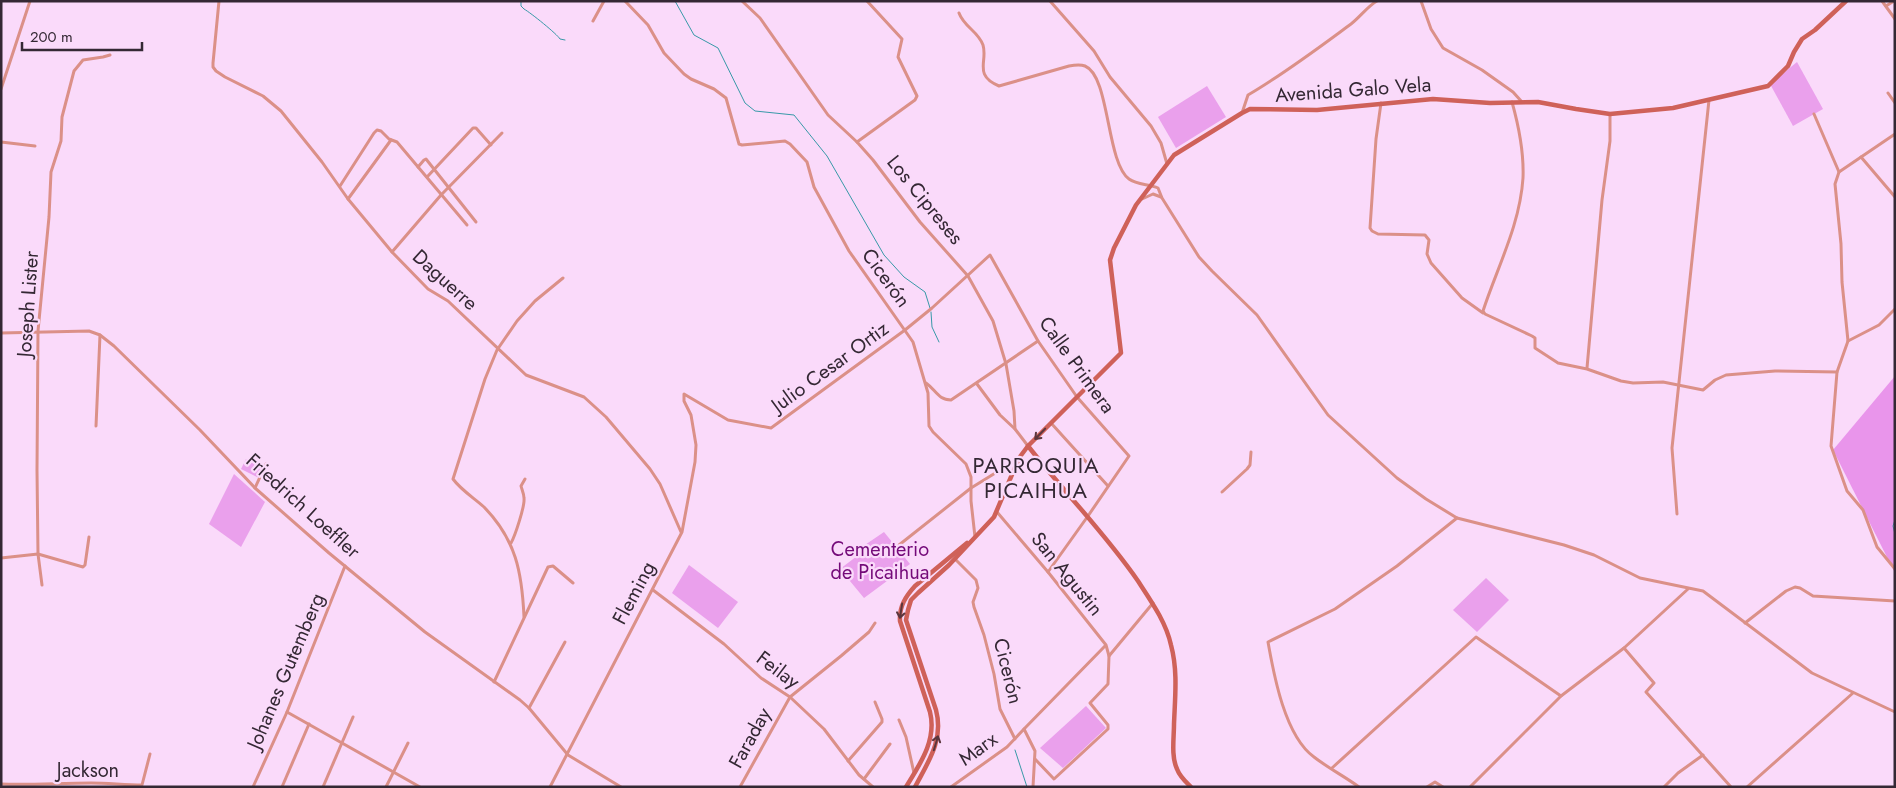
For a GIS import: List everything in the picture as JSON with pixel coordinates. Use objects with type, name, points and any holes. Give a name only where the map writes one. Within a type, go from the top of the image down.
[{"type":"main road","name":"Avenida Galo Vela","points":[[915,787],[936,746],[939,725],[936,710],[906,620],[911,600],[955,559],[997,512],[1019,458],[1028,446],[1121,353],[1111,254],[1136,205],[1174,155],[1250,110],[1310,111],[1433,98],[1490,103],[1538,102],[1610,114],[1672,108],[1708,100],[1768,86],[1788,66],[1802,39],[1815,30],[1846,1]]},
{"type":"main road","points":[[1028,446],[1052,477],[1088,516],[1120,555],[1153,603],[1171,643],[1176,674],[1173,752],[1176,769],[1191,787]]},
{"type":"main road","name":"Avenida Galo Vela","points":[[906,787],[928,746],[932,722],[900,620],[900,610],[908,594],[915,586],[965,544],[971,542]]},
{"type":"street","points":[[1,89],[30,1]]},
{"type":"street","name":"Daguerre","points":[[219,1],[213,67],[233,83],[263,96],[275,105],[392,252],[428,289],[448,301],[497,350],[526,375],[584,397],[606,417],[650,469],[660,484],[682,532]]},
{"type":"street","points":[[593,20],[604,1]]},
{"type":"street","name":"Cicerón","points":[[625,1],[648,24],[664,53],[684,74],[714,89],[726,98],[739,144],[742,146],[785,141],[807,162],[814,187],[849,251],[913,342],[930,400],[929,426],[966,464],[972,477],[971,488],[975,537]]},
{"type":"street","name":"Los Cipreses","points":[[742,1],[760,18],[828,116],[857,142],[873,160],[920,222],[968,276],[993,321],[1006,364],[1015,429]]},
{"type":"street","points":[[857,142],[918,96],[898,57],[902,38],[867,1]]},
{"type":"street","points":[[1050,1],[1094,50],[1110,77],[1151,126],[1161,143],[1167,164]]},
{"type":"street","points":[[1242,113],[1248,95],[1295,66],[1317,47],[1361,16],[1377,1]]},
{"type":"street","points":[[1421,1],[1431,29],[1443,48],[1482,70],[1513,92],[1522,102]]},
{"type":"street","points":[[1882,1],[1895,19]]},
{"type":"street","points":[[1886,6],[1894,1]]},
{"type":"street","points":[[959,14],[963,22],[978,35],[984,54],[982,70],[994,84],[999,86],[1069,66],[1086,66],[1095,77],[1103,96],[1120,167],[1129,179],[1158,188],[1162,198],[1199,257],[1212,272],[1257,314],[1328,415],[1397,478],[1457,518],[1594,554],[1640,578],[1703,591],[1812,673],[1853,694],[1895,712]]},
{"type":"street","name":"Joseph Lister","points":[[42,585],[38,554],[38,331],[49,217],[51,172],[61,141],[62,117],[74,71],[88,58],[103,57],[110,54]]},
{"type":"street","points":[[1888,93],[1894,102]]},
{"type":"street","points":[[1676,514],[1672,448],[1708,100]]},
{"type":"street","points":[[1483,313],[1515,222],[1522,185],[1522,151],[1512,102]]},
{"type":"street","points":[[1381,103],[1376,139],[1370,228],[1372,231],[1378,234],[1425,235],[1429,240],[1428,254],[1431,263],[1462,298],[1478,311],[1535,338],[1535,348],[1558,363],[1587,369],[1627,382],[1663,382],[1704,390],[1715,380],[1726,376],[1775,371],[1837,372]]},
{"type":"street","points":[[1587,369],[1602,200],[1610,141],[1610,114]]},
{"type":"street","points":[[1814,114],[1839,172]]},
{"type":"street","points":[[427,177],[473,128],[476,128],[491,145]]},
{"type":"street","points":[[340,186],[376,131],[381,131],[391,140],[397,142],[467,225]]},
{"type":"street","points":[[392,252],[441,195],[502,133]]},
{"type":"street","points":[[1895,134],[1839,172],[1834,184],[1841,244],[1842,282],[1848,341],[1837,372],[1831,446],[1847,491],[1867,518],[1877,547],[1895,569]]},
{"type":"street","points":[[348,199],[391,140]]},
{"type":"street","points":[[1,142],[35,146]]},
{"type":"street","points":[[1862,157],[1895,197]]},
{"type":"street","points":[[418,167],[425,159],[476,222]]},
{"type":"street","points":[[1136,205],[1146,196],[1153,194],[1162,198]]},
{"type":"street","name":"Calle Primera","points":[[968,276],[990,256],[1038,342],[1077,397],[1129,456],[1108,486]]},
{"type":"street","name":"Julio Cesar Ortiz","points":[[684,401],[684,394],[686,394],[728,420],[771,428],[906,330],[968,276]]},
{"type":"street","points":[[524,617],[517,562],[511,543],[490,514],[453,479],[485,378],[497,350],[516,321],[535,301],[563,278]]},
{"type":"street","points":[[1848,341],[1879,325],[1895,309]]},
{"type":"street","points":[[1,333],[89,331],[100,335],[96,426]]},
{"type":"street","name":"Friedrich Loeffler","points":[[100,335],[159,389],[255,488],[425,632],[529,708],[568,755],[621,787]]},
{"type":"street","points":[[925,383],[937,396],[944,400],[951,400],[1038,342]]},
{"type":"street","points":[[977,384],[1028,446]]},
{"type":"street","name":"Fleming","points":[[550,787],[682,532],[695,462],[696,445],[691,415],[684,401]]},
{"type":"street","points":[[1048,572],[1108,486],[1050,423]]},
{"type":"street","points":[[1222,492],[1243,475],[1250,465],[1251,452]]},
{"type":"street","points":[[899,545],[971,488],[1019,458]]},
{"type":"street","points":[[255,488],[266,464]]},
{"type":"street","points":[[511,543],[523,504],[522,486],[526,479]]},
{"type":"street","name":"San Agustin","points":[[997,512],[1106,645],[1109,656]]},
{"type":"street","points":[[1359,787],[1313,757],[1295,737],[1275,683],[1268,642],[1334,608],[1397,566],[1457,518]]},
{"type":"street","points":[[1,558],[38,554],[83,567],[85,565],[89,537]]},
{"type":"street","name":"Cicerón","points":[[955,559],[976,580],[978,588],[973,602],[974,607],[984,635],[994,674],[1000,709],[1016,739]]},
{"type":"street","name":"Johanes Gutemberg","points":[[254,786],[287,712],[345,566]]},
{"type":"street","points":[[494,682],[549,566],[553,566],[572,583]]},
{"type":"street","points":[[1745,622],[1786,591],[1795,587],[1813,596],[1895,601]]},
{"type":"street","points":[[1470,787],[1561,696],[1624,648],[1688,589]]},
{"type":"street","name":"Feilay","points":[[653,590],[724,644],[761,678],[790,697],[824,729],[848,761],[873,787]]},
{"type":"street","points":[[1036,759],[1054,779],[1108,728],[1108,725],[1090,705],[1091,701],[1108,684],[1109,656],[1153,603]]},
{"type":"street","name":"Faraday","points":[[740,787],[790,697],[869,632],[875,623]]},
{"type":"street","points":[[1332,768],[1476,637],[1561,696]]},
{"type":"street","points":[[529,708],[565,642]]},
{"type":"street","points":[[1024,730],[1106,645]]},
{"type":"street","points":[[1624,648],[1654,683],[1646,692],[1704,754],[1731,787]]},
{"type":"street","points":[[1747,787],[1853,694]]},
{"type":"street","points":[[848,761],[882,722],[875,702]]},
{"type":"street","points":[[287,712],[420,787]]},
{"type":"street","points":[[324,787],[353,717]]},
{"type":"street","points":[[899,720],[906,737],[914,773]]},
{"type":"street","points":[[282,787],[309,724]]},
{"type":"street","name":"Marx","points":[[951,787],[1016,739],[1024,730],[1035,752],[1036,759]]},
{"type":"street","points":[[386,787],[408,743]]},
{"type":"street","points":[[864,779],[890,744]]},
{"type":"street","name":"Jackson","points":[[1,784],[91,783],[125,786],[142,784],[150,754]]},
{"type":"street","points":[[1664,787],[1678,773],[1704,754]]},
{"type":"street","points":[[1033,787],[1036,759]]},
{"type":"street","points":[[1427,787],[1435,782],[1443,787]]},
{"type":"green space","points":[[1797,62],[1823,109],[1793,126],[1770,84]]},
{"type":"green space","points":[[1207,86],[1226,117],[1176,148],[1158,117]]},
{"type":"green space","points":[[246,459],[263,467],[259,478],[241,469]]},
{"type":"green space","points":[[234,474],[265,502],[241,547],[209,524]]},
{"type":"green space","name":"Cementerio de Picaihua","points":[[884,532],[910,564],[864,598],[840,569],[861,553],[859,549]]},
{"type":"green space","points":[[689,565],[738,602],[718,628],[672,593]]},
{"type":"green space","points":[[1486,578],[1509,600],[1477,632],[1453,610]]},
{"type":"green space","points":[[1086,706],[1106,728],[1063,768],[1040,748]]},
{"type":"shaded area","points":[[1895,376],[1895,573],[1833,450]]},
{"type":"waterway","points":[[521,1],[521,6],[524,9],[560,39],[565,40]]},
{"type":"waterway","points":[[675,1],[694,35],[718,48],[745,103],[755,111],[794,115],[827,156],[884,255],[904,277],[925,292],[930,308]]},
{"type":"waterway","points":[[931,312],[932,327],[939,342]]},
{"type":"waterway","points":[[1895,520],[1893,526],[1895,534]]},
{"type":"waterway","points":[[1015,750],[1027,787]]},
{"type":"district","name":"PARROQUIA PICAIHUA","points":[[1036,478]]}]
